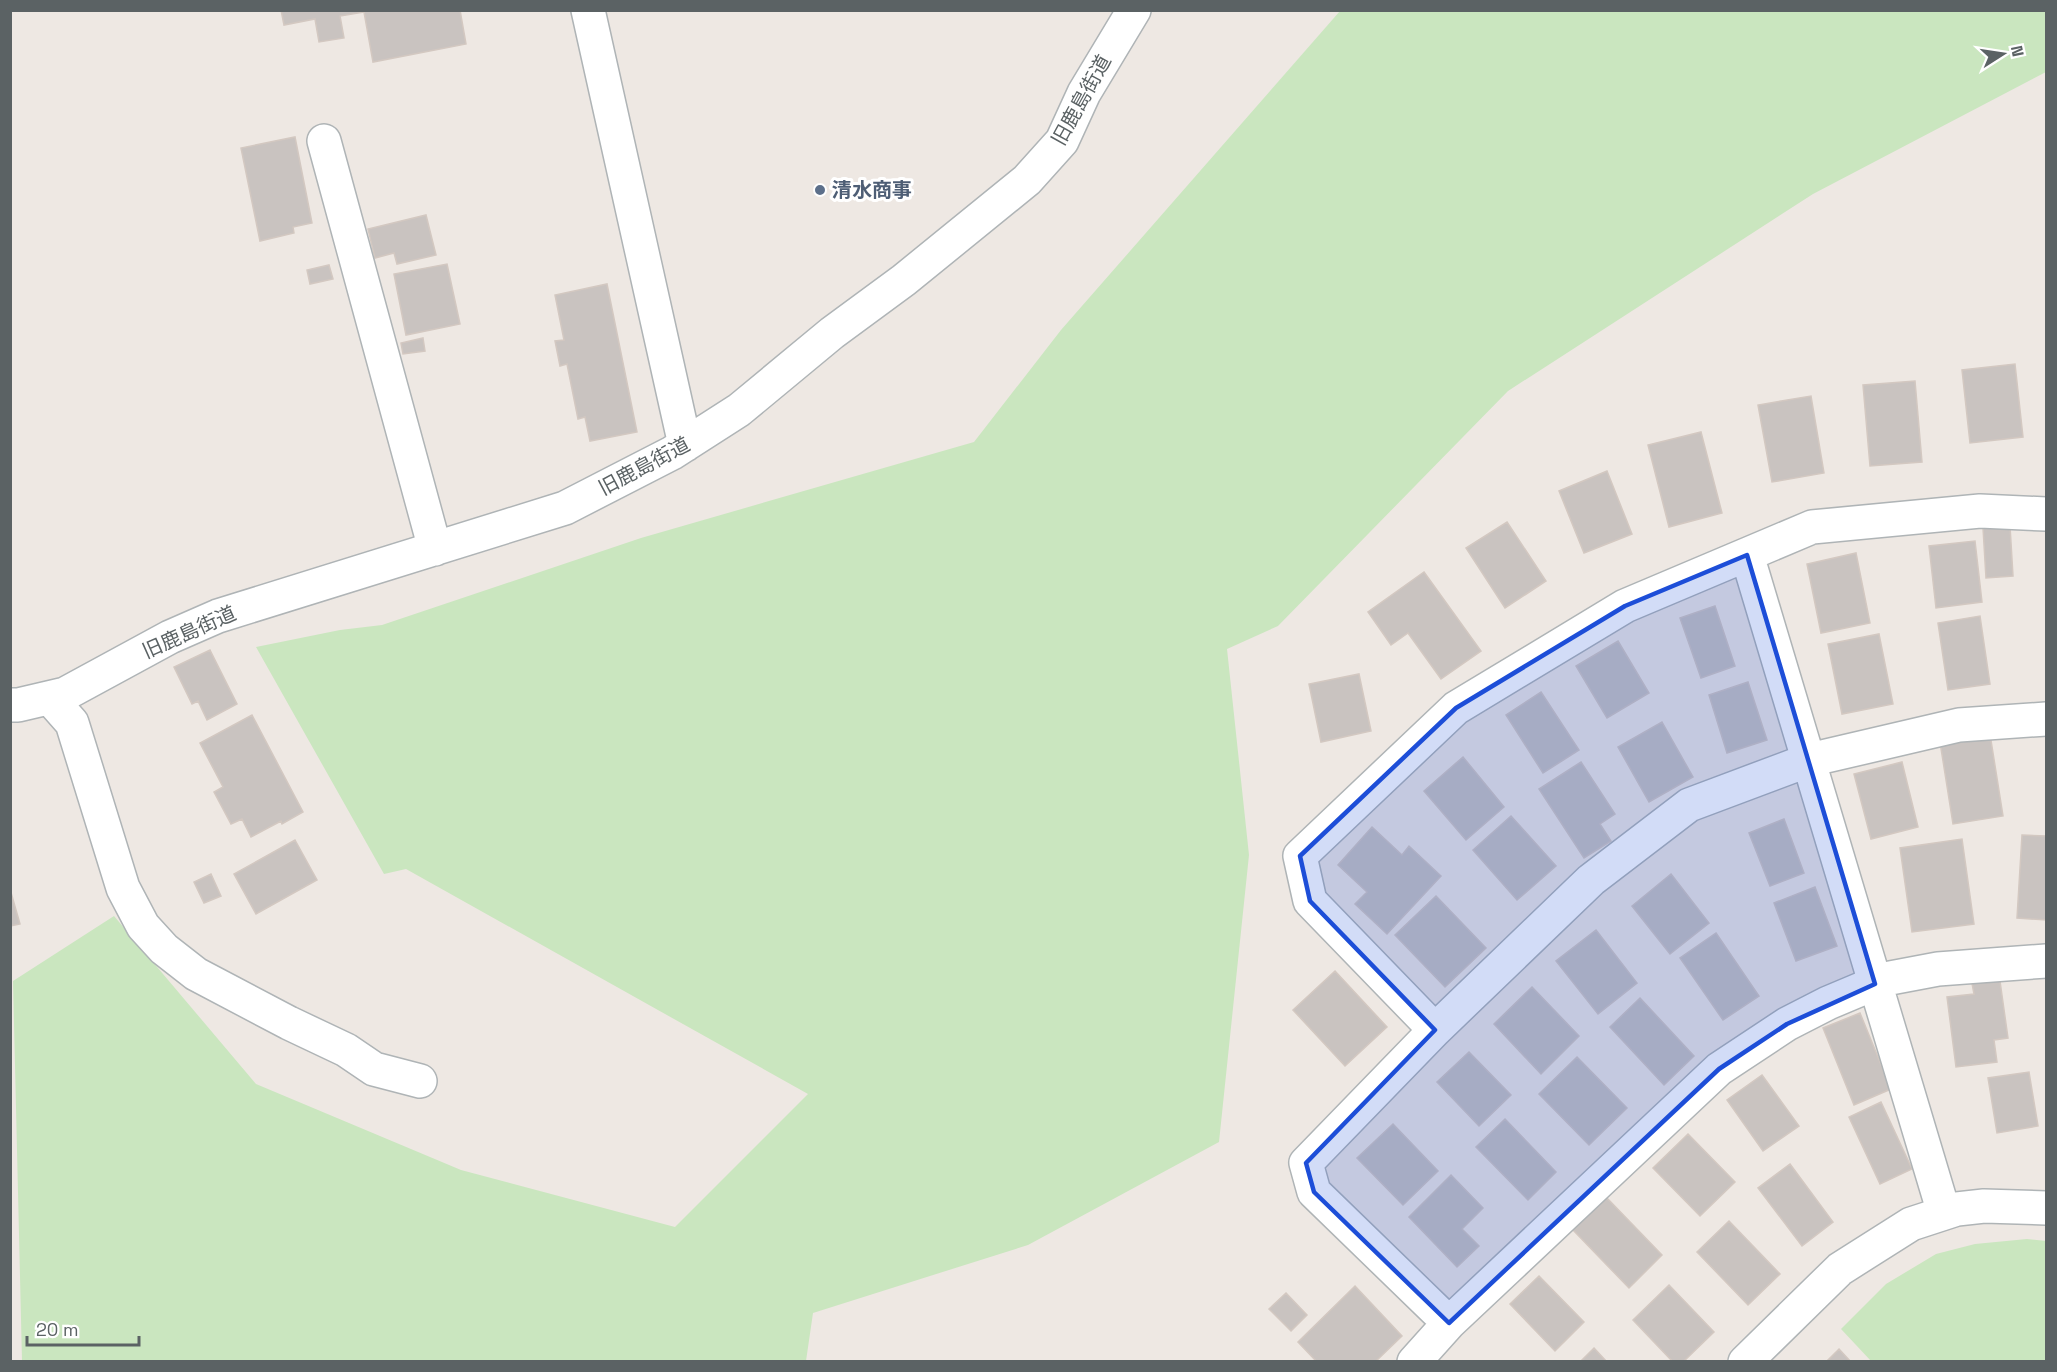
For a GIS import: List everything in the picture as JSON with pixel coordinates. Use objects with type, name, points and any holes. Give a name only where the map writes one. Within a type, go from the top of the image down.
[{"type":"street","points":[[588,10],[685,445]]},
{"type":"street","name":"旧鹿島街道","points":[[10,705],[65,694],[170,637],[218,616],[565,508],[685,445],[739,410],[832,333],[904,280],[1027,180],[1062,141],[1084,93],[1134,10]]},
{"type":"street","points":[[324,141],[435,549]]},
{"type":"street","points":[[1435,1030],[1310,901],[1300,856],[1456,708],[1625,606],[1812,527],[1980,511],[2046,514]]},
{"type":"street","points":[[1747,555],[1944,1213]]},
{"type":"street","points":[[50,698],[72,723],[123,888],[143,926],[164,949],[196,974],[346,1050],[374,1070],[420,1081]]},
{"type":"street","points":[[1449,1323],[1314,1192],[1305,1163],[1435,1030],[1591,880],[1689,805],[1809,760],[1959,725],[2046,719]]},
{"type":"street","points":[[1414,1362],[1449,1323],[1719,1069],[1787,1024],[1828,1003],[1885,979],[1938,969],[2046,961]]},
{"type":"street","points":[[1745,1362],[1840,1269],[1911,1224],[1957,1209],[1984,1206],[2046,1208]]},
{"type":"highlighted area","points":[[1747,555],[1875,984],[1787,1024],[1719,1069],[1449,1323],[1314,1192],[1306,1163],[1435,1030],[1310,901],[1300,856],[1456,708],[1625,606]]},
{"type":"green space","points":[[1340,11],[2046,11],[2046,72],[1813,194],[1508,391],[1278,626],[1227,649],[1249,855],[1219,1142],[1028,1245],[813,1313],[806,1361],[22,1361],[13,981],[114,916],[256,1084],[461,1170],[675,1227],[808,1094],[406,869],[384,874],[256,647],[340,630],[382,625],[641,538],[974,442],[1061,330]]},
{"type":"green space","points":[[2027,1239],[2046,1241],[2046,1361],[1871,1361],[1841,1329],[1886,1284],[1936,1254],[1975,1244]]},
{"type":"building","points":[[281,10],[460,10],[466,44],[373,62],[364,12],[340,16],[344,38],[319,42],[315,19],[284,25]]},
{"type":"building","points":[[295,137],[312,223],[293,227],[294,233],[260,241],[241,148]]},
{"type":"building","points":[[426,215],[436,255],[397,264],[394,253],[375,258],[368,229]]},
{"type":"building","points":[[447,264],[460,324],[406,335],[394,274]]},
{"type":"building","points":[[329,265],[333,279],[310,284],[307,270]]},
{"type":"building","points":[[607,284],[637,432],[590,441],[585,417],[578,419],[567,364],[560,366],[555,341],[564,340],[555,295]]},
{"type":"building","points":[[423,338],[425,351],[403,354],[401,343]]},
{"type":"building","points":[[2015,364],[2023,437],[1970,443],[1962,370]]},
{"type":"building","points":[[1915,381],[1922,462],[1870,466],[1863,385]]},
{"type":"building","points":[[1811,396],[1824,473],[1772,482],[1758,405]]},
{"type":"building","points":[[1701,432],[1722,513],[1669,527],[1648,445]]},
{"type":"building","points":[[1607,471],[1632,534],[1584,553],[1559,491]]},
{"type":"building","points":[[1507,522],[1546,581],[1505,608],[1466,548]]},
{"type":"building","points":[[2010,526],[2013,576],[1986,578],[1983,528]]},
{"type":"building","points":[[1975,541],[1982,602],[1936,608],[1929,546]]},
{"type":"building","points":[[1856,553],[1870,623],[1821,633],[1807,564]]},
{"type":"building","points":[[1424,572],[1481,651],[1441,679],[1408,633],[1391,645],[1368,612]]},
{"type":"building","points":[[1715,606],[1735,666],[1701,678],[1680,618]]},
{"type":"building","points":[[1980,616],[1990,684],[1948,690],[1938,623]]},
{"type":"building","points":[[1879,634],[1893,704],[1842,714],[1828,644]]},
{"type":"building","points":[[1618,641],[1649,693],[1607,718],[1576,666]]},
{"type":"building","points":[[210,650],[237,704],[207,720],[198,701],[192,704],[174,667]]},
{"type":"building","points":[[1359,674],[1371,731],[1321,742],[1309,684]]},
{"type":"building","points":[[1748,682],[1767,740],[1727,753],[1709,695]]},
{"type":"building","points":[[1541,692],[1579,750],[1543,773],[1506,715]]},
{"type":"building","points":[[252,715],[303,812],[251,837],[242,819],[231,824],[214,792],[223,787],[200,743]]},
{"type":"building","points":[[1662,722],[1693,777],[1649,802],[1618,747]]},
{"type":"building","points":[[1990,734],[2003,816],[1953,824],[1940,742]]},
{"type":"building","points":[[1463,757],[1504,807],[1466,840],[1424,791]]},
{"type":"building","points":[[1581,762],[1615,814],[1600,824],[1611,841],[1584,858],[1539,789]]},
{"type":"building","points":[[1902,762],[1918,827],[1871,839],[1854,774]]},
{"type":"building","points":[[1511,816],[1556,866],[1517,900],[1473,850]]},
{"type":"building","points":[[1784,819],[1804,873],[1770,886],[1749,833]]},
{"type":"building","points":[[1372,827],[1402,855],[1409,846],[1441,876],[1387,934],[1355,904],[1367,892],[1338,865]]},
{"type":"building","points":[[2022,835],[2046,836],[2046,920],[2017,918]]},
{"type":"building","points":[[1962,839],[1974,924],[1912,932],[1900,848]]},
{"type":"building","points":[[295,840],[317,880],[256,914],[234,874]]},
{"type":"building","points":[[211,874],[221,896],[204,903],[194,882]]},
{"type":"building","points":[[1671,874],[1709,923],[1670,954],[1632,906]]},
{"type":"building","points":[[1815,887],[1837,946],[1796,961],[1774,903]]},
{"type":"building","points":[[10,889],[20,924],[10,926]]},
{"type":"building","points":[[1436,896],[1486,948],[1445,987],[1395,935]]},
{"type":"building","points":[[1596,930],[1637,983],[1598,1014],[1556,961]]},
{"type":"building","points":[[1716,933],[1759,996],[1723,1020],[1680,958]]},
{"type":"building","points":[[1335,971],[1387,1027],[1345,1066],[1293,1010]]},
{"type":"building","points":[[1999,974],[2008,1038],[1994,1040],[1997,1062],[1956,1067],[1947,997],[1974,994],[1971,978]]},
{"type":"building","points":[[1532,987],[1579,1036],[1541,1074],[1494,1024]]},
{"type":"building","points":[[1640,998],[1694,1056],[1664,1085],[1610,1027]]},
{"type":"building","points":[[1860,1013],[1891,1089],[1854,1105],[1823,1028]]},
{"type":"building","points":[[1469,1052],[1511,1095],[1479,1126],[1437,1082]]},
{"type":"building","points":[[1577,1057],[1627,1108],[1589,1145],[1539,1094]]},
{"type":"building","points":[[2029,1072],[2038,1126],[1997,1133],[1988,1078]]},
{"type":"building","points":[[1762,1075],[1799,1126],[1763,1151],[1727,1100]]},
{"type":"building","points":[[1881,1102],[1912,1169],[1880,1184],[1849,1117]]},
{"type":"building","points":[[1505,1119],[1556,1172],[1528,1200],[1476,1147]]},
{"type":"building","points":[[1393,1124],[1438,1171],[1403,1205],[1357,1158]]},
{"type":"building","points":[[1688,1134],[1735,1182],[1700,1216],[1653,1168]]},
{"type":"building","points":[[1790,1164],[1833,1222],[1802,1246],[1758,1188]]},
{"type":"building","points":[[1451,1175],[1483,1208],[1462,1229],[1479,1246],[1457,1267],[1409,1217]]},
{"type":"building","points":[[1606,1197],[1662,1255],[1629,1288],[1573,1230]]},
{"type":"building","points":[[1729,1221],[1780,1274],[1748,1305],[1697,1252]]},
{"type":"building","points":[[1539,1276],[1584,1322],[1555,1351],[1510,1304]]},
{"type":"building","points":[[1669,1285],[1714,1332],[1683,1362],[1673,1362],[1633,1320]]},
{"type":"building","points":[[1355,1286],[1402,1336],[1375,1362],[1317,1362],[1298,1342]]},
{"type":"building","points":[[1286,1293],[1307,1315],[1291,1331],[1269,1309]]},
{"type":"building","points":[[1594,1348],[1607,1362],[1580,1362]]},
{"type":"building","points":[[1839,1349],[1851,1362],[1826,1362]]},
{"type":"place","name":"清水商事","points":[[820,190]]}]
